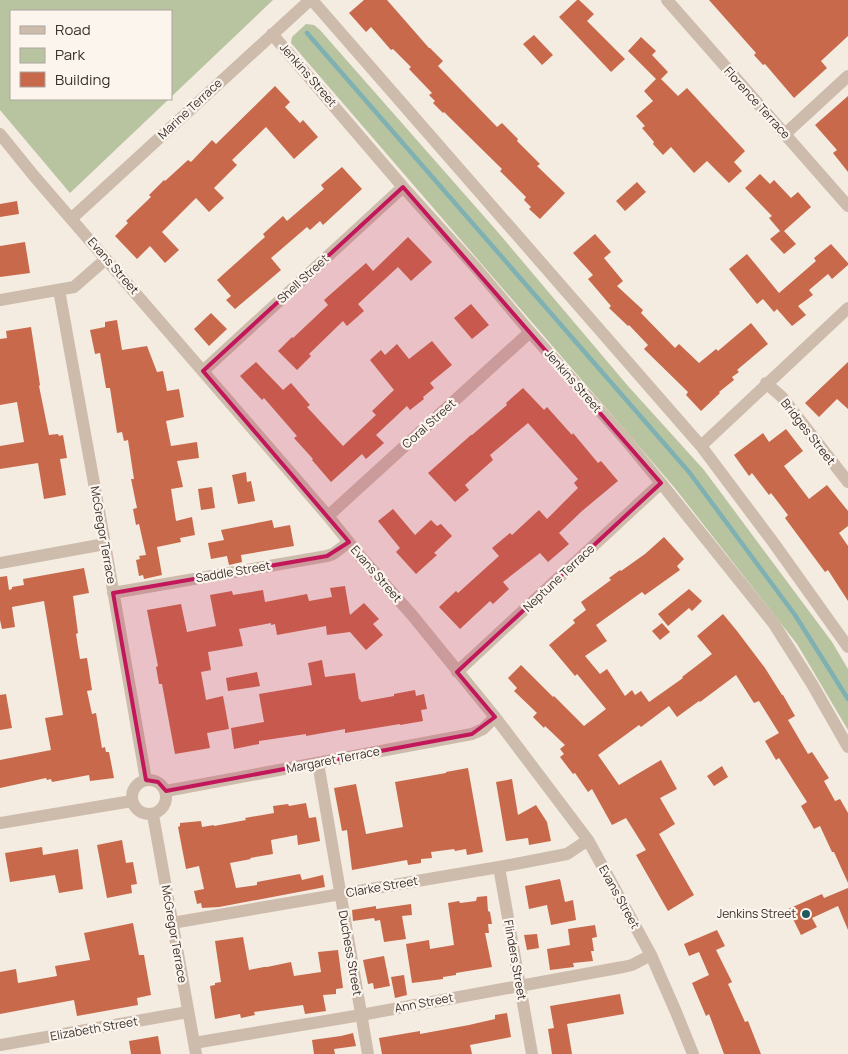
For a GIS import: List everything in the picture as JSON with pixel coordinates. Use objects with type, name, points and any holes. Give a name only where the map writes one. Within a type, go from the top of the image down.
[{"type":"street","name":"Marine Terrace","points":[[71,218],[311,0]]},
{"type":"street","points":[[311,0],[700,446],[773,542],[848,647]]},
{"type":"street","name":"Florence Terrace","points":[[667,0],[848,206]]},
{"type":"street","name":"Jenkins Street","points":[[272,34],[403,187],[625,439],[661,483],[774,624],[812,684],[848,747]]},
{"type":"street","points":[[785,134],[848,76]]},
{"type":"street","name":"Evans Street","points":[[0,134],[412,616],[494,717],[588,840],[651,955],[693,1054]]},
{"type":"street","name":"Shell Street","points":[[203,371],[403,187]]},
{"type":"street","points":[[0,300],[74,287],[106,259]]},
{"type":"street","name":"McGregor Terrace","points":[[59,290],[146,780]]},
{"type":"street","points":[[700,446],[848,308]]},
{"type":"street","name":"Coral Street","points":[[328,516],[530,332]]},
{"type":"street","name":"Bridges Street","points":[[766,383],[782,397],[848,482]]},
{"type":"street","name":"Neptune Terrace","points":[[457,672],[661,483]]},
{"type":"street","name":"Saddle Street","points":[[113,593],[327,556],[333,554],[349,542]]},
{"type":"street","points":[[0,563],[105,544]]},
{"type":"street","name":"Margaret Terrace","points":[[166,791],[472,734],[483,729],[494,717]]},
{"type":"street","name":"Duchess Street","points":[[318,763],[368,1054]]},
{"type":"street","points":[[146,780],[158,782],[166,791],[166,803],[158,813],[153,815],[142,813],[134,806],[132,801],[132,795],[137,785],[146,780]]},
{"type":"street","points":[[0,823],[132,801]]},
{"type":"street","name":"McGregor Terrace","points":[[153,815],[195,1049]]},
{"type":"street","name":"Clarke Street","points":[[172,923],[567,854],[588,840]]},
{"type":"street","name":"Flinders Street","points":[[499,867],[532,1054]]},
{"type":"street","name":"Ann Street","points":[[195,1049],[361,1015],[623,968],[651,955]]},
{"type":"street","name":"Elizabeth Street","points":[[0,1044],[188,1012]]},
{"type":"highlighted area","points":[[403,187],[661,483],[457,672],[495,717],[472,734],[166,791],[158,782],[146,780],[113,593],[327,556],[349,542],[203,371]]},
{"type":"green space","points":[[0,0],[273,0],[172,96],[172,10],[10,10],[10,100],[168,100],[70,193],[0,110]]},
{"type":"green space","points":[[306,24],[314,25],[320,30],[496,230],[628,386],[704,470],[832,642],[848,669],[848,730],[797,644],[674,487],[291,43],[292,37]]},
{"type":"building","points":[[364,0],[387,0],[429,48],[443,61],[438,66],[497,127],[502,123],[518,139],[517,141],[540,164],[537,166],[565,193],[540,219],[529,209],[531,207],[524,200],[526,197],[500,171],[502,169],[433,103],[435,101],[429,95],[432,93],[409,69],[411,67],[393,49],[391,50],[371,27],[366,32],[349,13]]},
{"type":"building","points":[[577,0],[594,14],[587,21],[625,59],[611,72],[559,17]]},
{"type":"building","points":[[709,0],[848,0],[848,36],[821,61],[827,68],[794,98],[765,64],[763,65],[754,55],[756,53]]},
{"type":"building","points":[[534,35],[553,55],[542,65],[523,44]]},
{"type":"building","points":[[641,37],[656,51],[652,55],[668,72],[661,79],[678,96],[687,88],[745,151],[734,162],[742,171],[729,183],[707,161],[694,173],[671,147],[663,155],[642,128],[645,126],[636,116],[653,101],[644,91],[656,79],[628,51]]},
{"type":"building","points":[[275,86],[290,102],[285,107],[300,123],[303,120],[318,137],[294,159],[266,127],[232,160],[237,165],[214,188],[224,198],[209,212],[196,198],[162,232],[179,250],[165,263],[150,246],[137,259],[115,236],[128,223],[126,221],[151,197],[149,195],[164,180],[188,160],[191,162],[212,140],[216,144]]},
{"type":"building","points":[[848,96],[848,172],[833,153],[837,150],[815,125]]},
{"type":"building","points":[[342,167],[362,189],[323,225],[320,221],[310,230],[307,227],[271,258],[281,270],[235,309],[226,300],[231,296],[217,280],[265,237],[263,234],[283,216],[287,221],[324,189],[321,185]]},
{"type":"building","points":[[760,174],[770,184],[774,180],[791,198],[798,192],[811,207],[784,231],[796,244],[784,254],[770,239],[780,231],[769,218],[772,216],[745,188]]},
{"type":"building","points":[[637,182],[646,192],[625,211],[616,201]]},
{"type":"building","points":[[17,201],[19,214],[0,217],[0,204]]},
{"type":"building","points":[[595,234],[611,252],[604,258],[623,281],[617,286],[643,310],[641,313],[675,348],[679,344],[699,363],[716,349],[718,351],[751,323],[768,344],[737,370],[739,372],[732,377],[734,380],[719,392],[701,411],[686,395],[688,392],[644,349],[648,345],[609,308],[611,306],[588,279],[593,275],[573,253]]},
{"type":"building","points":[[408,237],[432,262],[411,281],[398,267],[358,304],[364,311],[347,326],[343,321],[309,354],[311,356],[297,370],[278,351],[328,305],[324,300],[366,263],[373,271]]},
{"type":"building","points":[[25,242],[30,273],[0,277],[0,246]]},
{"type":"building","points":[[831,244],[848,265],[832,279],[828,274],[809,290],[813,295],[798,306],[806,315],[792,326],[777,309],[774,312],[763,299],[757,304],[729,269],[747,254],[779,293],[816,261],[814,258]]},
{"type":"building","points":[[471,304],[489,325],[472,339],[454,318]]},
{"type":"building","points":[[211,313],[227,329],[209,346],[194,329]]},
{"type":"building","points":[[117,320],[122,350],[147,346],[157,372],[163,371],[167,391],[179,389],[184,417],[166,421],[171,446],[197,442],[199,458],[177,461],[183,487],[171,489],[176,521],[192,517],[195,535],[180,538],[181,542],[157,547],[162,575],[144,579],[143,575],[139,576],[136,560],[140,559],[139,556],[146,555],[139,524],[136,525],[133,509],[137,508],[131,479],[134,479],[128,440],[124,441],[122,432],[117,433],[110,388],[106,388],[100,353],[95,354],[90,330],[105,327],[105,322]]},
{"type":"building","points":[[31,327],[39,386],[49,435],[63,435],[67,458],[60,459],[66,495],[44,499],[38,463],[0,469],[0,446],[24,442],[17,402],[0,405],[0,339],[7,338],[6,331]]},
{"type":"building","points":[[432,341],[452,365],[430,383],[434,388],[423,397],[424,399],[410,410],[407,406],[376,435],[384,443],[366,459],[362,454],[331,482],[294,438],[297,436],[264,398],[262,400],[240,376],[256,362],[283,390],[291,383],[310,405],[307,407],[343,446],[376,415],[372,411],[394,390],[370,360],[381,350],[385,355],[397,344],[409,359]]},
{"type":"building","points":[[848,362],[848,409],[837,399],[819,417],[805,403]]},
{"type":"building","points":[[523,388],[544,410],[547,407],[572,435],[573,433],[598,463],[601,461],[618,481],[559,533],[569,544],[548,562],[540,553],[503,582],[509,589],[493,604],[490,601],[460,629],[439,607],[456,591],[458,593],[499,556],[492,548],[510,533],[512,535],[539,510],[547,519],[578,488],[574,483],[578,479],[528,423],[490,455],[493,460],[465,485],[469,490],[455,502],[428,473],[507,405],[506,403]]},
{"type":"building","points":[[786,429],[803,451],[784,466],[809,499],[827,485],[848,511],[848,526],[839,533],[848,546],[848,601],[828,570],[825,572],[785,518],[788,515],[771,493],[769,495],[752,473],[749,476],[734,455],[763,433],[769,442]]},
{"type":"building","points":[[246,472],[247,482],[251,481],[255,501],[238,504],[232,475]]},
{"type":"building","points":[[212,487],[215,508],[201,510],[198,489]]},
{"type":"building","points":[[393,509],[415,535],[431,520],[437,526],[441,524],[452,536],[434,553],[437,555],[416,574],[396,552],[400,548],[378,521]]},
{"type":"building","points":[[272,520],[274,528],[290,525],[294,546],[241,555],[242,562],[229,565],[227,556],[211,559],[208,543],[224,540],[221,530]]},
{"type":"building","points":[[664,537],[684,559],[677,566],[680,570],[645,595],[642,592],[596,625],[607,641],[585,656],[600,674],[607,669],[625,696],[632,690],[635,695],[641,691],[649,702],[683,678],[712,654],[697,636],[723,614],[765,668],[783,695],[795,716],[788,720],[808,754],[812,752],[829,778],[824,781],[835,801],[840,799],[848,813],[848,883],[820,826],[814,829],[801,806],[807,802],[779,758],[776,760],[765,741],[779,733],[759,701],[754,703],[736,675],[677,717],[669,706],[598,755],[619,785],[661,760],[677,789],[660,798],[675,824],[659,834],[694,895],[668,911],[636,855],[646,850],[626,818],[612,825],[592,789],[588,792],[575,773],[573,774],[560,757],[564,754],[560,749],[565,745],[533,717],[537,713],[514,691],[517,688],[508,678],[521,665],[584,726],[606,709],[577,674],[575,676],[549,645],[575,623],[573,620],[586,610],[581,602],[611,580],[609,578],[645,554]]},
{"type":"building","points":[[84,568],[89,593],[73,596],[78,633],[76,634],[80,659],[87,658],[92,690],[87,691],[92,714],[96,713],[102,748],[105,747],[106,752],[109,752],[114,778],[90,781],[89,775],[52,782],[51,779],[47,780],[46,778],[0,788],[0,760],[51,750],[45,718],[63,715],[44,601],[12,607],[15,627],[2,629],[0,620],[0,577],[7,576],[9,590],[12,587],[24,585],[23,579]]},
{"type":"building","points":[[345,586],[350,615],[364,603],[379,619],[373,624],[383,635],[366,650],[350,632],[327,635],[326,626],[277,635],[275,624],[271,625],[271,623],[239,629],[243,646],[208,652],[211,670],[201,672],[206,700],[223,696],[229,729],[207,733],[210,748],[175,754],[162,684],[159,684],[156,667],[158,666],[147,610],[181,604],[187,632],[216,626],[210,595],[232,591],[233,595],[263,590],[265,602],[307,594],[309,601],[332,597],[330,588]]},
{"type":"building","points":[[689,589],[702,601],[692,611],[689,608],[668,626],[658,614]]},
{"type":"building","points":[[662,623],[670,632],[660,640],[652,631]]},
{"type":"building","points":[[322,660],[325,677],[355,673],[359,700],[361,702],[415,690],[416,696],[424,694],[427,709],[421,710],[423,721],[345,733],[345,729],[306,736],[306,734],[259,741],[259,744],[234,749],[231,728],[264,722],[259,694],[312,685],[308,663]]},
{"type":"building","points":[[257,672],[260,686],[228,691],[226,678]]},
{"type":"building","points":[[6,694],[12,728],[0,730],[0,695]]},
{"type":"building","points":[[722,766],[728,777],[714,786],[707,776]]},
{"type":"building","points":[[468,768],[483,852],[467,855],[466,849],[455,851],[454,849],[431,852],[432,858],[421,859],[421,863],[408,865],[407,860],[352,870],[347,830],[342,831],[334,788],[356,784],[366,834],[403,827],[395,782]]},
{"type":"building","points":[[512,779],[518,815],[536,805],[547,822],[551,841],[529,845],[528,838],[506,841],[496,782]]},
{"type":"building","points":[[306,803],[309,818],[316,817],[320,841],[298,845],[297,835],[271,840],[273,854],[230,863],[236,888],[257,885],[257,882],[300,874],[302,880],[323,875],[325,887],[219,907],[202,908],[201,903],[197,904],[194,891],[204,889],[199,866],[186,869],[178,827],[180,823],[201,821],[202,827],[214,826],[274,813],[273,806]]},
{"type":"building","points":[[122,840],[126,863],[133,862],[137,884],[131,885],[132,893],[107,898],[97,845]]},
{"type":"building","points":[[42,847],[43,855],[78,849],[83,889],[59,893],[55,875],[10,882],[5,853]]},
{"type":"building","points":[[560,879],[565,902],[573,900],[576,920],[551,925],[547,905],[529,909],[525,886]]},
{"type":"building","name":"Jenkins Street","points":[[848,888],[848,930],[838,906],[812,918],[817,927],[801,935],[788,909],[822,894],[824,898]]},
{"type":"building","points":[[487,896],[488,911],[490,912],[492,924],[488,924],[489,933],[485,933],[492,967],[456,973],[456,975],[443,977],[443,979],[412,983],[406,944],[429,940],[430,949],[454,945],[448,903],[476,901],[477,897]]},
{"type":"building","points":[[411,904],[412,915],[402,916],[406,939],[384,942],[380,920],[375,921],[374,918],[353,921],[352,910],[376,906],[376,909]]},
{"type":"building","points":[[133,923],[139,955],[144,955],[151,995],[137,998],[138,1005],[77,1016],[74,1000],[0,1014],[0,972],[16,969],[18,983],[57,976],[55,966],[90,960],[84,933]]},
{"type":"building","points":[[595,925],[597,937],[592,938],[594,951],[591,951],[593,961],[573,963],[574,967],[550,970],[547,949],[570,945],[568,929]]},
{"type":"building","points":[[717,930],[725,946],[716,950],[732,982],[728,984],[745,1022],[748,1021],[761,1054],[724,1054],[709,1014],[706,1016],[692,983],[709,975],[699,952],[689,956],[684,944]]},
{"type":"building","points":[[537,934],[539,948],[527,950],[524,935]]},
{"type":"building","points":[[243,937],[249,970],[291,962],[294,976],[321,972],[318,952],[338,950],[343,988],[336,989],[336,994],[323,995],[326,1011],[305,1014],[303,1005],[254,1012],[255,1015],[241,1018],[240,1014],[215,1019],[210,986],[221,982],[215,941]]},
{"type":"building","points":[[384,956],[390,986],[374,989],[373,983],[368,984],[363,960]]},
{"type":"building","points":[[404,975],[407,995],[395,998],[391,977]]},
{"type":"building","points":[[620,994],[624,1014],[567,1024],[572,1054],[552,1054],[548,1029],[554,1028],[550,1006]]},
{"type":"building","points":[[507,1013],[511,1037],[470,1045],[472,1054],[382,1054],[379,1038],[420,1031],[420,1034],[469,1025],[495,1019],[495,1015]]},
{"type":"building","points":[[353,1033],[356,1046],[334,1049],[335,1054],[314,1054],[312,1040]]},
{"type":"building","points":[[158,1036],[161,1054],[131,1054],[129,1041]]},
{"type":"waterway","points":[[307,33],[689,472],[795,615],[848,699]]},
{"type":"place","name":"Jenkins Street","points":[[806,914]]}]
